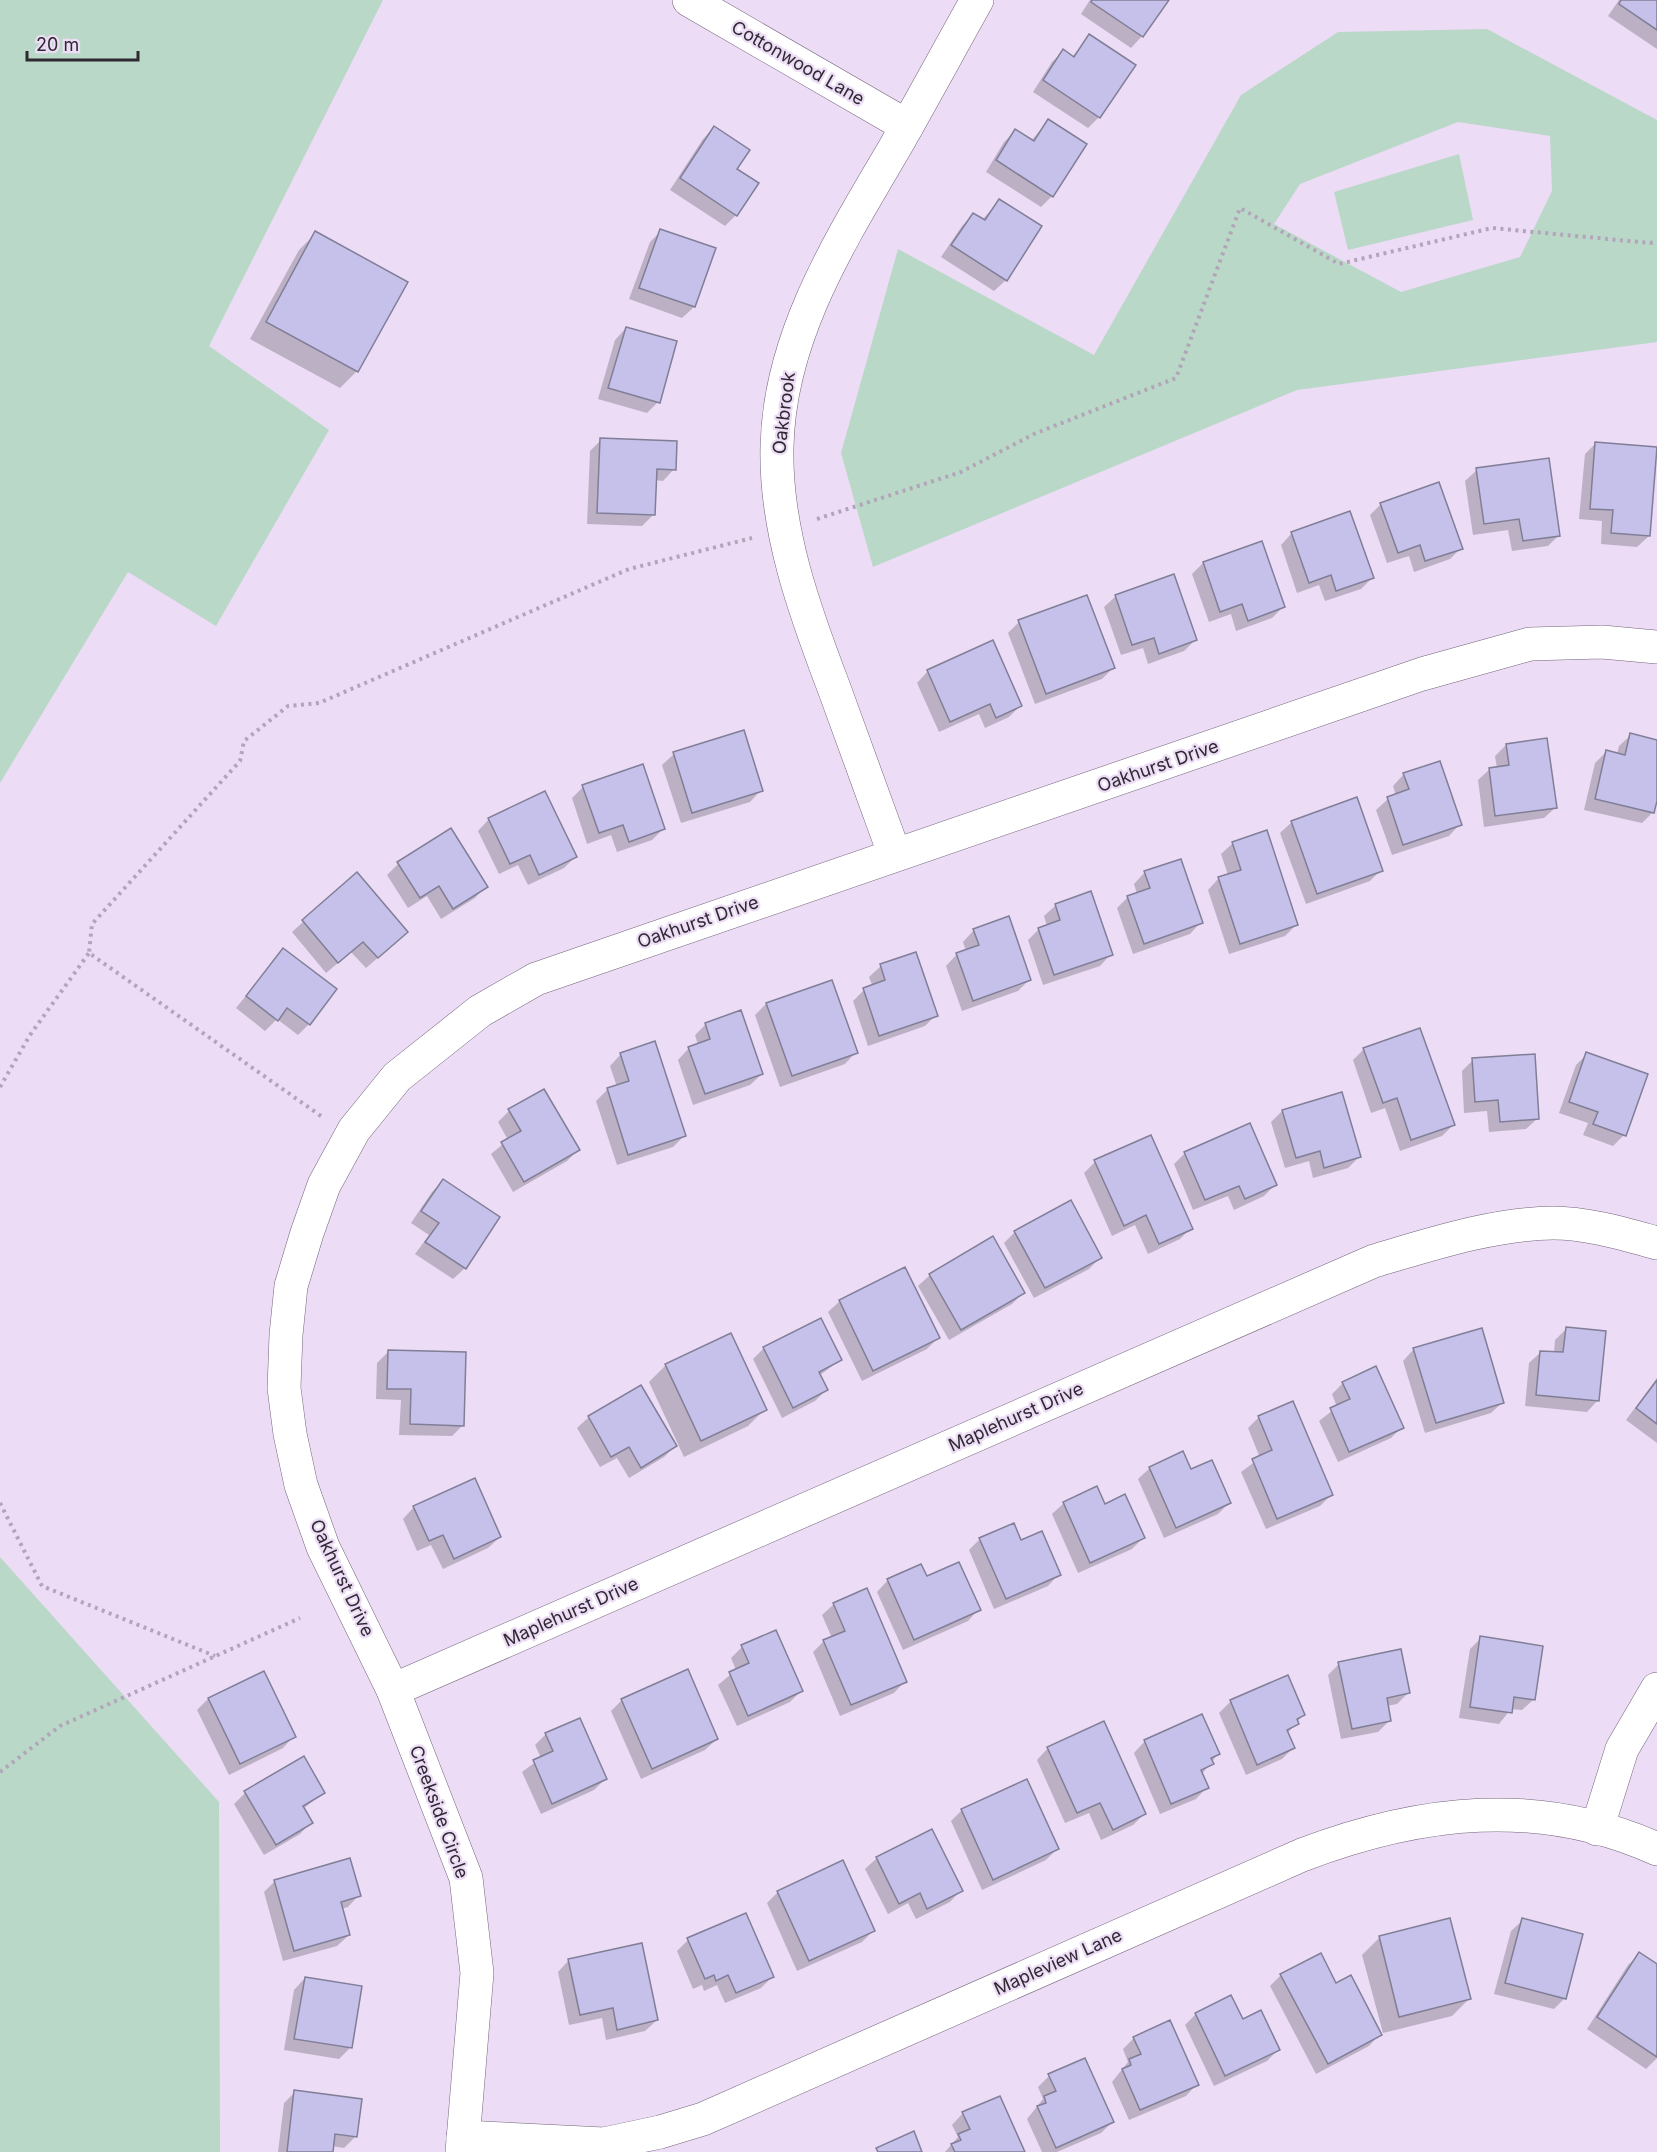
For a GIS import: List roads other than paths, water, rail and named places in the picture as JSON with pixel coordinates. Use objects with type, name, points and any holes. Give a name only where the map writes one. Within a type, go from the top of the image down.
[{"type":"street","name":"Cottonwood Lane","points":[[689,0],[907,126]]},
{"type":"street","name":"Oakbrook","points":[[894,853],[813,631],[788,549],[782,513],[777,447],[783,393],[798,334],[834,253],[977,0]]},
{"type":"street","name":"Oakhurst Drive","points":[[393,1690],[323,1547],[301,1485],[290,1434],[284,1388],[291,1286],[324,1185],[354,1130],[397,1077],[480,1011],[536,979],[894,853],[1014,816],[1422,674],[1530,644],[1602,642],[1657,647]]},
{"type":"street","name":"Maplehurst Drive","points":[[393,1690],[1374,1261],[1473,1233],[1554,1223],[1622,1233],[1657,1243]]},
{"type":"street","points":[[1597,1829],[1622,1749],[1657,1689]]},
{"type":"street","name":"Creekside Circle","points":[[393,1690],[466,1878],[477,1973],[463,2144]]},
{"type":"street","name":"Mapleview Lane","points":[[463,2144],[604,2144],[660,2132],[703,2119],[1302,1855],[1352,1836],[1406,1822],[1466,1814],[1550,1819],[1597,1829],[1657,1850]]}]
